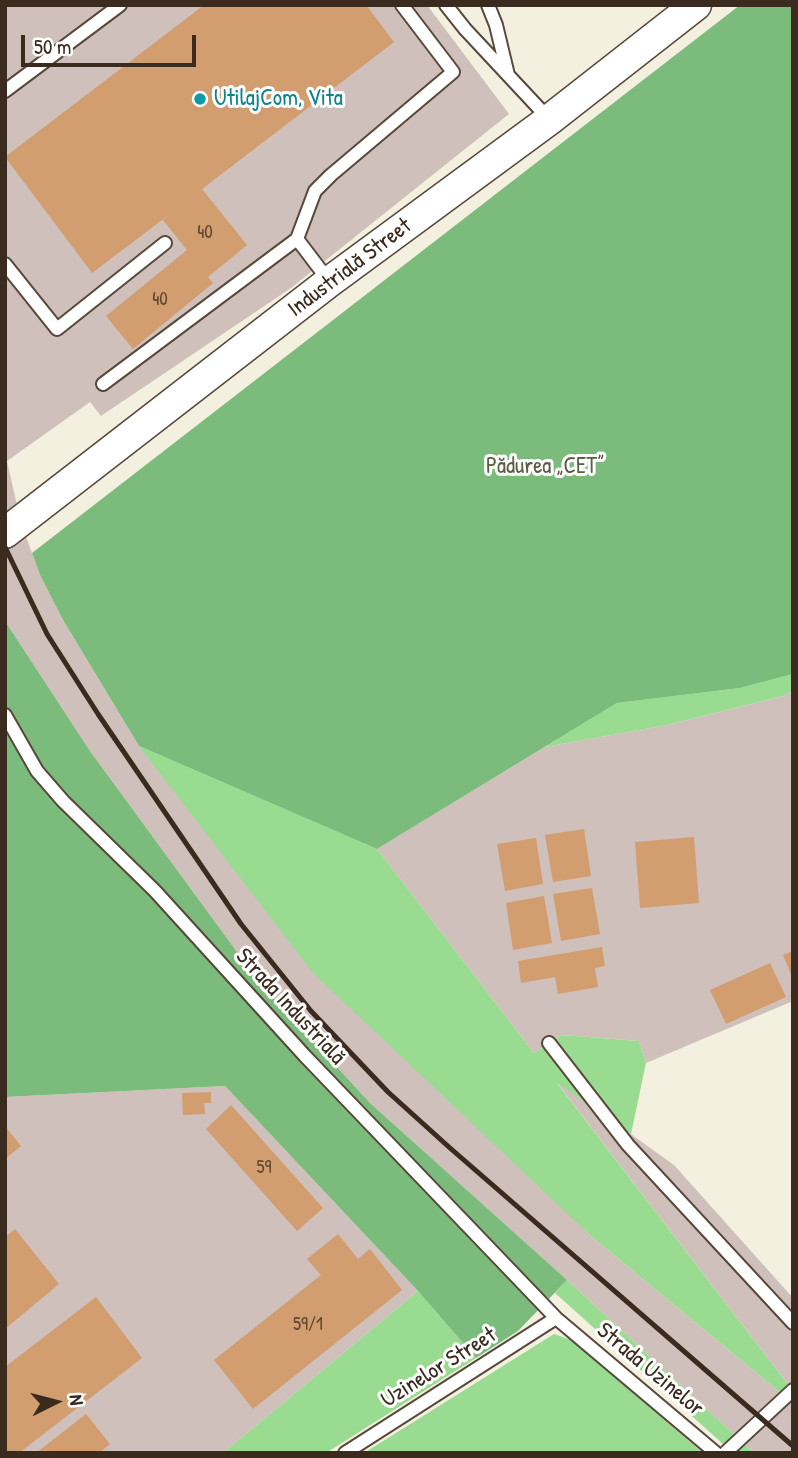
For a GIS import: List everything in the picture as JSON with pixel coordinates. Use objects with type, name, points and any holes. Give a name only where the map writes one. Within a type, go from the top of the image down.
[{"type":"street","name":"Industrială Street","points":[[5,533],[329,282],[549,120],[696,5]]},
{"type":"lane","points":[[5,91],[120,5]]},
{"type":"lane","points":[[103,384],[297,239],[315,191],[453,72],[402,5]]},
{"type":"lane","points":[[446,5],[549,120]]},
{"type":"lane","points":[[488,5],[496,25],[508,75]]},
{"type":"lane","points":[[297,239],[329,282]]},
{"type":"lane","points":[[5,264],[57,329],[165,243]]},
{"type":"lane","name":"Strada Industrială","points":[[5,715],[37,771],[63,801],[155,891],[305,1056],[556,1318]]},
{"type":"lane","points":[[549,1043],[628,1145],[793,1323]]},
{"type":"lane","name":"Uzinelor Street","points":[[345,1453],[556,1318]]},
{"type":"lane","name":"Strada Uzinelor","points":[[556,1318],[716,1453]]},
{"type":"lane","points":[[725,1453],[793,1390]]},
{"type":"shaded area","points":[[5,5],[427,5],[509,114],[291,288],[101,416],[90,402],[7,461],[21,523],[40,575],[63,620],[139,746],[592,1237],[793,1403],[793,1453],[754,1453],[370,1103],[259,982],[90,751],[5,621]]},
{"type":"shaded area","points":[[793,691],[793,1001],[646,1063],[639,1041],[562,1035],[534,1053],[377,849],[545,747],[667,725],[783,696]]},
{"type":"shaded area","points":[[554,1079],[674,1165],[793,1298],[793,1391]]},
{"type":"shaded area","points":[[225,1086],[418,1291],[223,1453],[5,1453],[5,1097]]},
{"type":"green space","name":"Pădurea „CET”","points":[[740,5],[793,5],[793,674],[740,688],[617,703],[377,849],[139,746],[63,620],[32,553]]},
{"type":"green space","points":[[5,621],[90,751],[259,982],[370,1103],[567,1280],[518,1331],[476,1358],[418,1291],[225,1086],[5,1097]]},
{"type":"green space","points":[[793,674],[793,691],[783,696],[667,725],[545,747],[617,703],[740,688]]},
{"type":"green space","points":[[139,746],[377,849],[534,1053],[562,1035],[639,1041],[646,1063],[631,1134],[556,1082],[793,1391],[793,1403],[592,1237],[313,973]]},
{"type":"green space","points":[[567,1280],[754,1453],[733,1453],[555,1293]]},
{"type":"green space","points":[[418,1291],[476,1358],[326,1453],[223,1453]]},
{"type":"green space","points":[[554,1334],[571,1340],[703,1453],[364,1453]]},
{"type":"building","name":"UtilajCom, Vita","points":[[204,5],[366,5],[394,42],[202,189],[247,245],[208,277],[213,283],[133,349],[106,316],[187,250],[163,220],[170,214],[92,273],[5,157]]},
{"type":"building","points":[[584,829],[591,876],[553,882],[545,835]]},
{"type":"building","points":[[694,837],[699,903],[640,908],[635,842]]},
{"type":"building","points":[[536,838],[543,884],[505,891],[497,844]]},
{"type":"building","points":[[592,888],[600,934],[561,941],[553,894]]},
{"type":"building","points":[[544,896],[552,943],[513,950],[506,903]]},
{"type":"building","points":[[602,947],[605,966],[595,968],[598,987],[558,994],[555,977],[521,983],[518,961]]},
{"type":"building","points":[[793,951],[793,979],[783,955]]},
{"type":"building","points":[[770,963],[786,997],[726,1024],[710,990]]},
{"type":"building","points":[[211,1092],[211,1103],[204,1103],[205,1114],[183,1115],[182,1093]]},
{"type":"building","points":[[231,1105],[323,1208],[297,1231],[206,1129]]},
{"type":"building","points":[[5,1126],[21,1146],[5,1159]]},
{"type":"building","points":[[15,1229],[59,1284],[5,1329],[5,1237]]},
{"type":"building","points":[[338,1234],[358,1259],[370,1249],[402,1290],[253,1409],[214,1360],[321,1275],[307,1259]]},
{"type":"building","points":[[96,1297],[142,1358],[19,1453],[5,1453],[5,1367]]},
{"type":"building","points":[[86,1414],[110,1444],[99,1453],[36,1453]]},
{"type":"railway","points":[[5,547],[47,634],[98,714],[241,924],[311,1011],[388,1092],[450,1148],[793,1446]]},
{"type":"place","name":"UtilajCom, Vita","points":[[200,99]]}]
